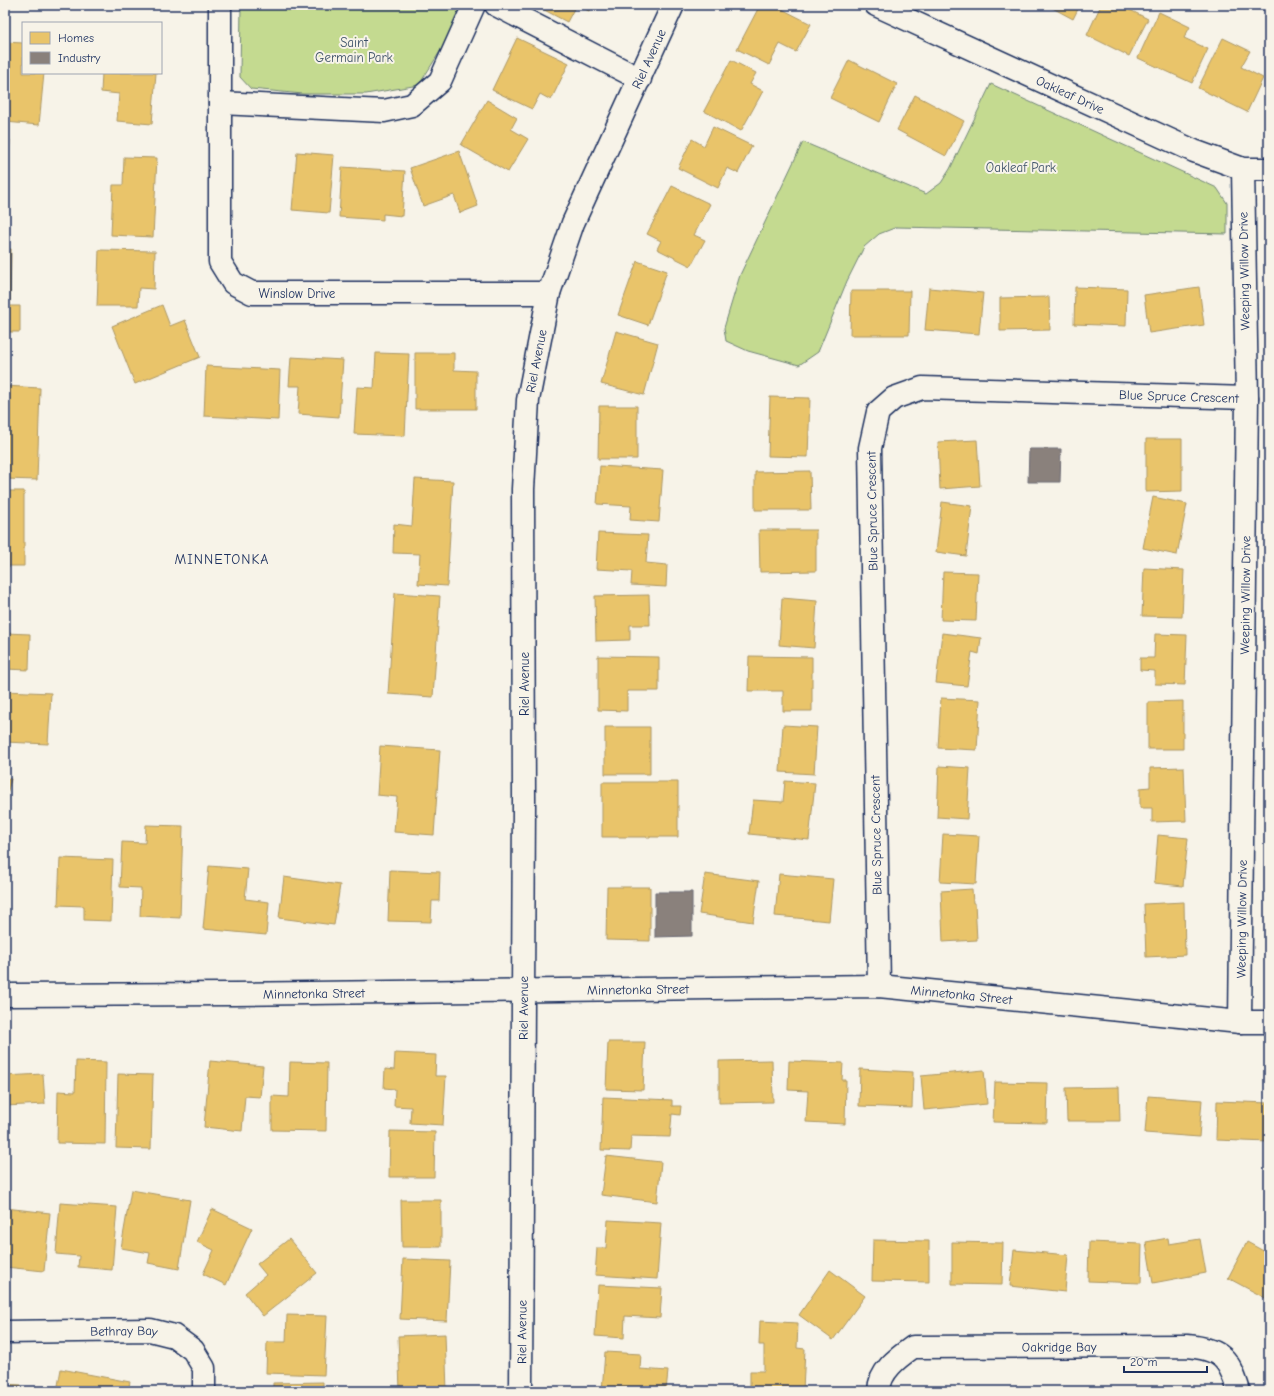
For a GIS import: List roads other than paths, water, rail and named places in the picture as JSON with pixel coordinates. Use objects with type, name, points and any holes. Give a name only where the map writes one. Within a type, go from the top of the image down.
[{"type":"street","name":"Winslow Drive","points":[[220,5],[220,262],[232,283],[252,293],[549,293]]},
{"type":"street","points":[[220,103],[384,111],[412,105],[440,81],[474,5]]},
{"type":"street","points":[[496,5],[640,79]]},
{"type":"street","name":"Riel Avenue","points":[[521,1391],[524,801],[523,489],[528,400],[549,293],[573,223],[673,5]]},
{"type":"street","name":"Oakleaf Drive","points":[[876,5],[1194,151],[1243,169],[1269,169]]},
{"type":"street","name":"Weeping Willow Drive","points":[[1240,1022],[1247,398],[1243,169]]},
{"type":"street","name":"Blue Spruce Crescent","points":[[879,986],[870,448],[878,412],[894,398],[922,388],[1247,398]]},
{"type":"street","name":"Minnetonka Street","points":[[5,995],[879,986],[1240,1022],[1269,1022]]},
{"type":"street","name":"Bethray Bay","points":[[5,1332],[150,1330],[174,1336],[194,1350],[204,1368],[204,1391]]},
{"type":"street","name":"Oakridge Bay","points":[[879,1391],[879,1385],[892,1362],[913,1347],[1132,1346],[1206,1348],[1223,1357],[1234,1374],[1239,1391]]},
{"type":"district","name":"MINNETONKA","points":[[222,559]]},
{"type":"park label","name":"Saint Germain Park","points":[[354,50]]},
{"type":"park label","name":"Oakleaf Park","points":[[1021,167]]}]
